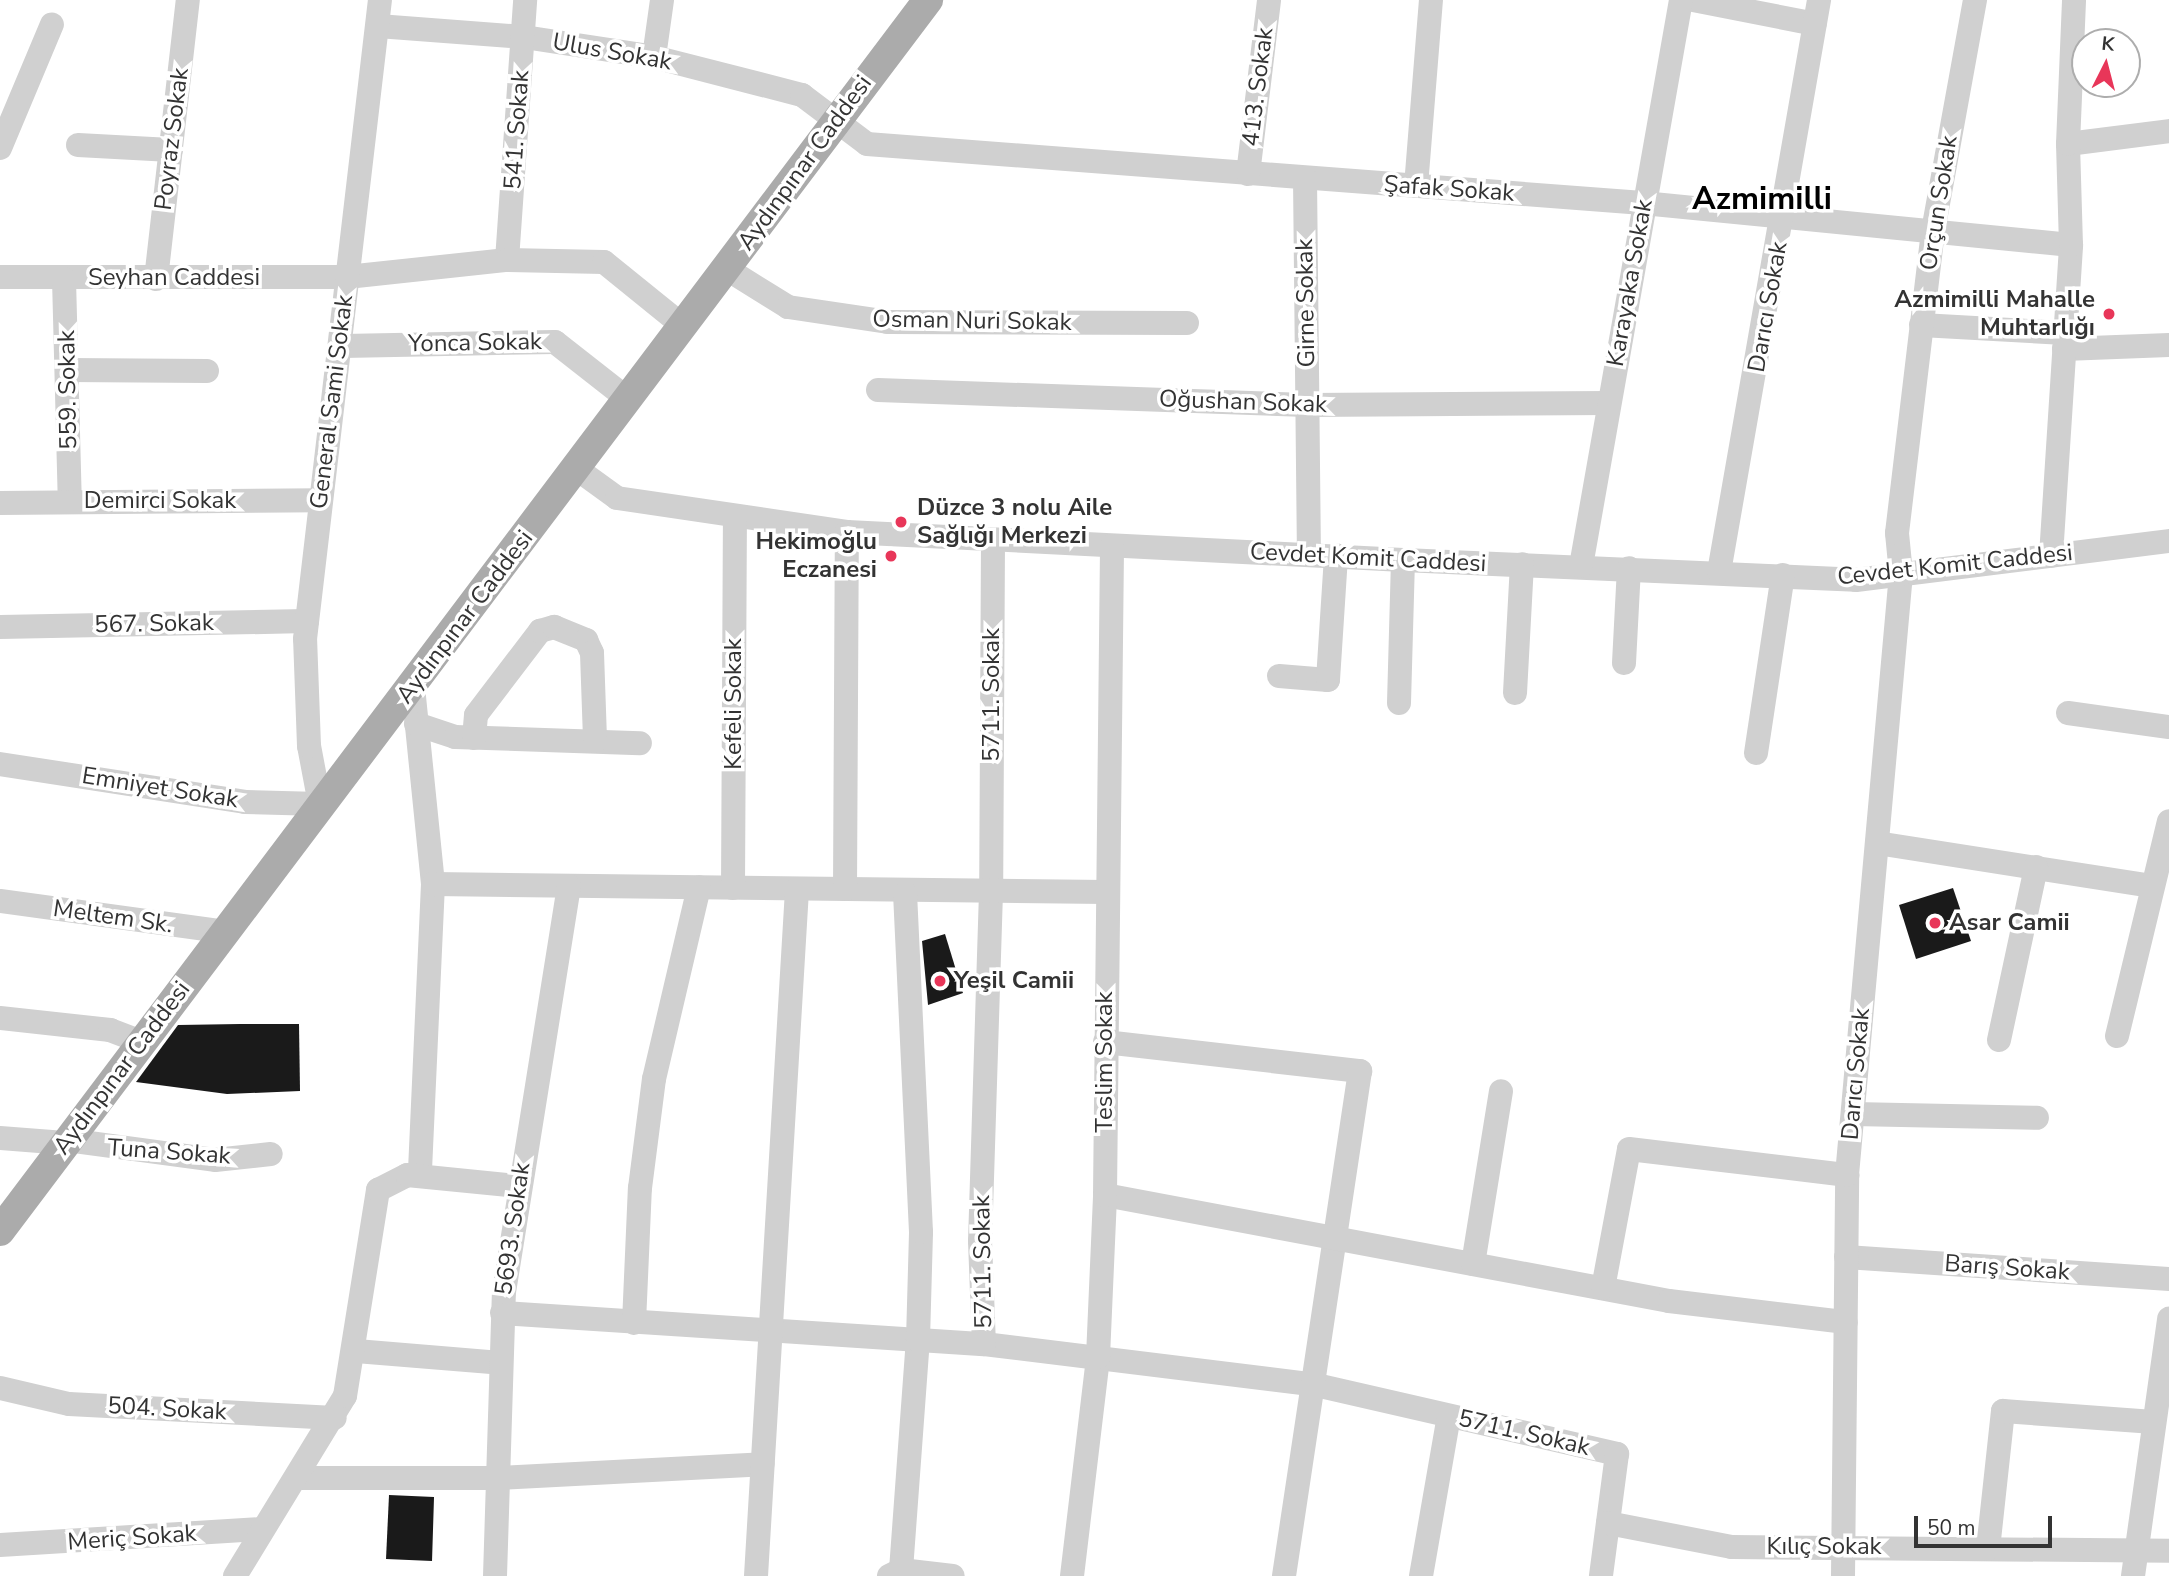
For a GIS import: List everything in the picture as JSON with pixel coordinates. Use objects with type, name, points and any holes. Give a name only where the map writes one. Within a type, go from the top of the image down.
[{"type":"main road","name":"Aydınpınar Caddesi","points":[[0,1231],[320,804],[413,687],[727,269],[837,117],[928,0]]},
{"type":"street","name":"Poyraz Sokak","points":[[156,279],[188,0]]},
{"type":"street","name":"General Sami Sokak","points":[[320,804],[309,746],[307,621],[320,500],[343,346],[347,277],[380,0]]},
{"type":"street","name":"541. Sokak","points":[[507,260],[525,0]]},
{"type":"street","points":[[654,57],[662,0]]},
{"type":"street","name":"413. Sokak","points":[[1248,174],[1269,0]]},
{"type":"street","points":[[1416,186],[1431,0]]},
{"type":"street","name":"Karayaka Sokak","points":[[1581,566],[1643,203],[1681,0]]},
{"type":"street","points":[[1693,0],[1817,12]]},
{"type":"street","name":"Orçun Sokak","points":[[1901,574],[1897,533],[1933,231],[1975,0]]},
{"type":"street","points":[[2050,556],[2071,245],[2068,144],[2074,0]]},
{"type":"street","name":"Darıcı Sokak","points":[[1719,572],[1784,216],[1817,12]]},
{"type":"street","points":[[0,148],[52,24]]},
{"type":"street","name":"Ulus Sokak","points":[[378,26],[524,37],[654,57],[802,96],[837,117]]},
{"type":"street","name":"Şafak Sokak","points":[[837,117],[867,144],[1643,203],[2071,245]]},
{"type":"street","points":[[2068,144],[2169,131]]},
{"type":"street","points":[[78,145],[171,150]]},
{"type":"street","name":"Girne Sokak","points":[[1305,178],[1309,555]]},
{"type":"street","name":"Seyhan Caddesi","points":[[0,277],[347,277],[507,260],[604,262],[683,327]]},
{"type":"street","name":"Osman Nuri Sokak","points":[[727,269],[788,307],[888,322],[1187,323]]},
{"type":"street","name":"559. Sokak","points":[[64,279],[70,502]]},
{"type":"street","points":[[1922,325],[2064,341],[2169,345]]},
{"type":"street","name":"Yonca Sokak","points":[[343,346],[555,342],[629,400]]},
{"type":"street","points":[[68,370],[207,372]]},
{"type":"street","name":"Oğushan Sokak","points":[[878,390],[1308,405],[1609,403]]},
{"type":"street","name":"Cevdet Komit Caddesi","points":[[577,469],[617,498],[735,520],[847,532],[1403,560],[1856,580],[2169,541]]},
{"type":"street","name":"Demirci Sokak","points":[[0,503],[320,500]]},
{"type":"street","name":"Kefeli Sokak","points":[[733,887],[735,520]]},
{"type":"street","points":[[845,889],[847,532]]},
{"type":"street","name":"5711. Sokak","points":[[993,540],[991,892],[980,1241],[984,1344],[1315,1385],[1617,1454],[1601,1576]]},
{"type":"street","name":"Teslim Sokak","points":[[1072,1576],[1098,1357],[1105,1195],[1106,892],[1112,546]]},
{"type":"street","points":[[1279,676],[1328,680],[1336,555]]},
{"type":"street","points":[[1399,703],[1403,560]]},
{"type":"street","points":[[1516,693],[1522,564]]},
{"type":"street","points":[[1624,663],[1629,568]]},
{"type":"street","name":"Darıcı Sokak","points":[[1843,1576],[1847,1175],[1901,574]]},
{"type":"street","points":[[1756,753],[1783,575]]},
{"type":"street","name":"567. Sokak","points":[[0,627],[307,621]]},
{"type":"street","points":[[474,738],[476,715],[540,631],[554,627],[586,640],[592,653],[595,741]]},
{"type":"street","points":[[413,687],[433,884],[420,1175]]},
{"type":"street","points":[[2068,713],[2169,727]]},
{"type":"street","points":[[416,724],[474,738],[640,743]]},
{"type":"street","name":"Emniyet Sokak","points":[[0,764],[245,802],[320,804]]},
{"type":"street","points":[[2117,1036],[2169,821]]},
{"type":"street","points":[[1877,843],[2153,886]]},
{"type":"street","points":[[1999,1040],[2036,867]]},
{"type":"street","points":[[433,884],[845,889],[905,893],[1106,892]]},
{"type":"street","name":"5693. Sokak","points":[[495,1576],[502,1313],[518,1186],[569,886]]},
{"type":"street","points":[[634,1322],[640,1188],[654,1079],[699,887]]},
{"type":"street","points":[[756,1576],[797,889]]},
{"type":"street","points":[[905,893],[921,1232],[918,1340],[897,1574],[953,1576]]},
{"type":"street","name":"Meltem Sk.","points":[[0,901],[226,932]]},
{"type":"street","points":[[0,1018],[110,1030],[141,1042]]},
{"type":"street","points":[[1105,1042],[1360,1071],[1337,1239],[1284,1576]]},
{"type":"street","points":[[1473,1264],[1501,1091]]},
{"type":"street","points":[[1853,1114],[2037,1118]]},
{"type":"street","name":"Tuna Sokak","points":[[0,1138],[66,1141],[215,1160],[271,1154]]},
{"type":"street","points":[[1603,1288],[1629,1149],[1847,1175]]},
{"type":"street","points":[[235,1576],[335,1418],[356,1351],[365,1258],[378,1190],[394,1177],[420,1175],[518,1186]]},
{"type":"street","points":[[1105,1195],[1603,1288],[1846,1322]]},
{"type":"street","name":"Barış Sokak","points":[[1846,1257],[2169,1279]]},
{"type":"street","points":[[502,1313],[984,1344]]},
{"type":"street","points":[[2133,1576],[2169,1319]]},
{"type":"street","points":[[356,1351],[501,1363]]},
{"type":"street","name":"504. Sokak","points":[[0,1388],[69,1404],[335,1418]]},
{"type":"street","points":[[1988,1549],[2003,1411],[2154,1422]]},
{"type":"street","points":[[1421,1576],[1449,1416]]},
{"type":"street","points":[[297,1478],[499,1478],[763,1464]]},
{"type":"street","name":"Kılıç Sokak","points":[[1608,1523],[1732,1547],[2169,1551]]},
{"type":"street","name":"Meriç Sokak","points":[[0,1545],[263,1529]]},
{"type":"building","name":"Asar Camii","points":[[1953,888],[1971,941],[1916,959],[1899,905]]},
{"type":"building","name":"Yeşil Camii","points":[[945,934],[963,993],[928,1005],[922,941]]},
{"type":"building","points":[[299,1024],[300,1091],[227,1094],[136,1082],[178,1025]]},
{"type":"building","points":[[389,1495],[434,1497],[432,1561],[386,1559]]},
{"type":"place","name":"Azmimilli Mahalle Muhtarlığı","points":[[2109,314]]},
{"type":"place","name":"Düzce 3 nolu Aile Sağlığı Merkezi","points":[[901,522]]},
{"type":"place","name":"Hekimoğlu Eczanesi","points":[[891,556]]},
{"type":"place","name":"Asar Camii","points":[[1935,923]]},
{"type":"place","name":"Yeşil Camii","points":[[940,981]]},
{"type":"district","name":"Azmimilli","points":[[1762,199]]}]
